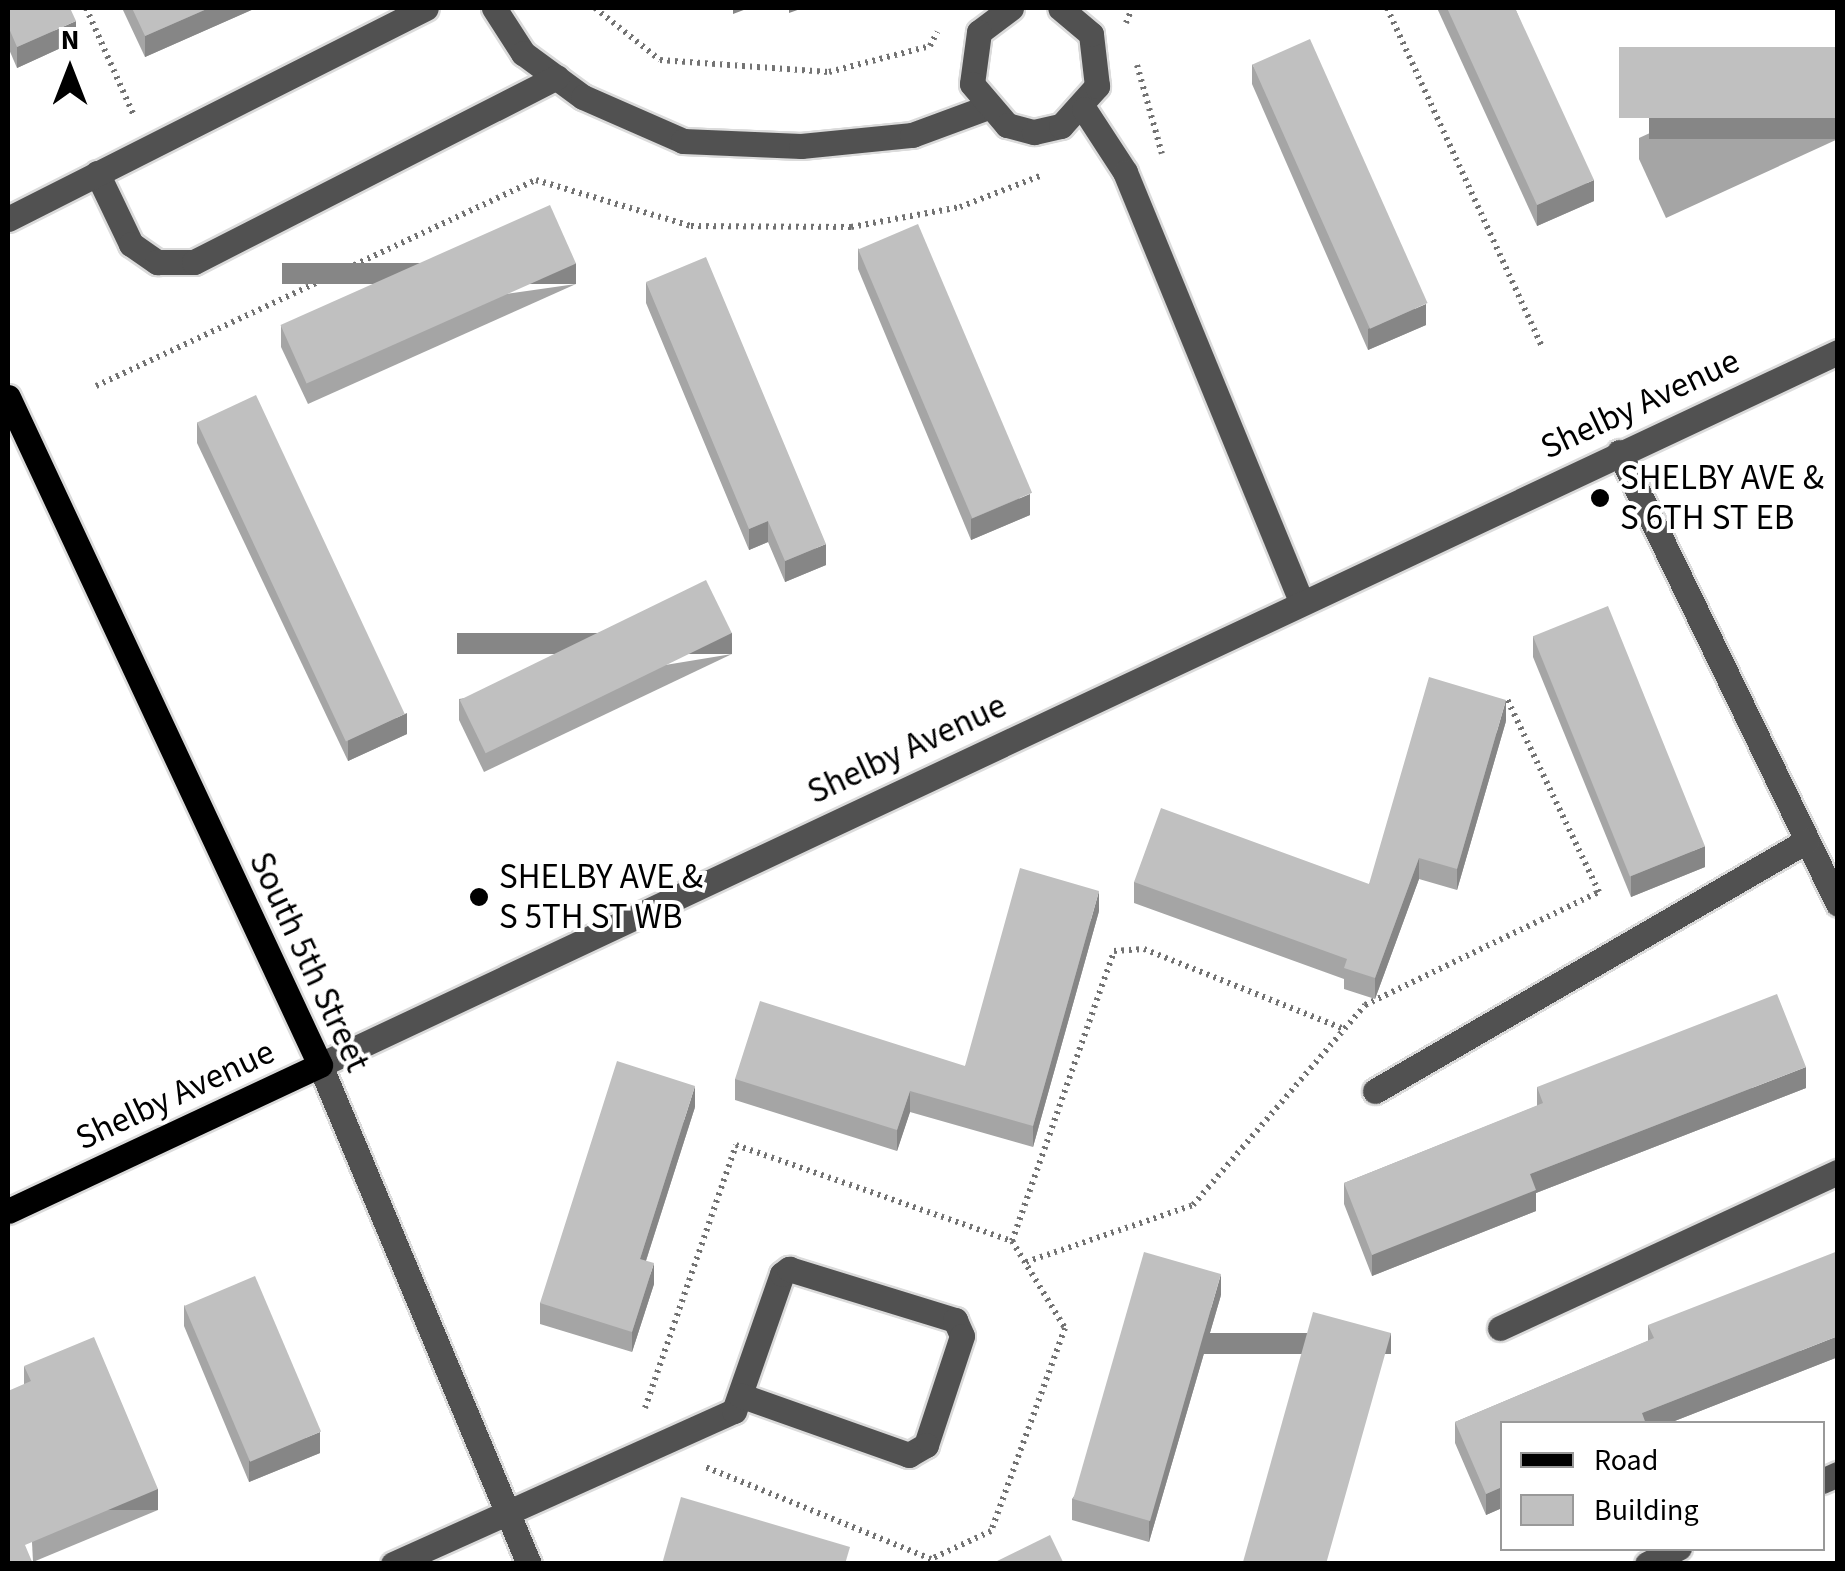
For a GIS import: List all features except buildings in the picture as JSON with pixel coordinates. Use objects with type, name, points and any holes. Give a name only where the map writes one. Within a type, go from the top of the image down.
[{"type":"main road","name":"South 5th Street","points":[[8,397],[320,1065]]},
{"type":"main road","name":"Shelby Avenue","points":[[8,1211],[320,1065]]},
{"type":"street","points":[[8,218],[426,8]]},
{"type":"street","points":[[494,8],[523,53],[556,77],[684,141],[801,146],[912,135],[984,108],[1034,132],[1084,110],[1100,60],[1091,34],[1060,8]]},
{"type":"street","points":[[984,108],[970,58],[979,32],[1011,8]]},
{"type":"street","points":[[96,173],[131,244],[157,262],[194,262],[556,77]]},
{"type":"street","points":[[1084,110],[1126,172],[1301,602]]},
{"type":"street","name":"Shelby Avenue","points":[[320,1065],[1838,352]]},
{"type":"street","points":[[1619,452],[1838,904]]},
{"type":"street","points":[[1375,1091],[1807,841]]},
{"type":"street","name":"South 5th Street","points":[[320,1065],[529,1564]]},
{"type":"street","points":[[1500,1328],[1838,1172]]},
{"type":"street","points":[[394,1564],[734,1411],[789,1269],[955,1320],[962,1336],[926,1445],[909,1455],[740,1396]]},
{"type":"street","points":[[1646,1564],[1672,1551]]},
{"type":"path","points":[[86,8],[134,116]]},
{"type":"path","points":[[595,8],[660,60],[829,72],[930,46],[942,20]]},
{"type":"path","points":[[1387,8],[1542,347]]},
{"type":"path","points":[[96,386],[536,180],[691,226],[851,227],[960,208],[1040,176]]},
{"type":"path","points":[[1026,1262],[1193,1206],[1365,1005],[1599,892],[1508,699]]},
{"type":"path","points":[[1012,1241],[1114,951],[1144,949],[1344,1029]]},
{"type":"path","points":[[642,1417],[736,1145],[1012,1241],[1065,1328],[991,1531],[931,1559],[690,1461]]},
{"type":"place","name":"SHELBY AVE & S 6TH ST EB","points":[[1600,498]]},
{"type":"place","name":"SHELBY AVE & S 5TH ST WB","points":[[479,897]]}]
